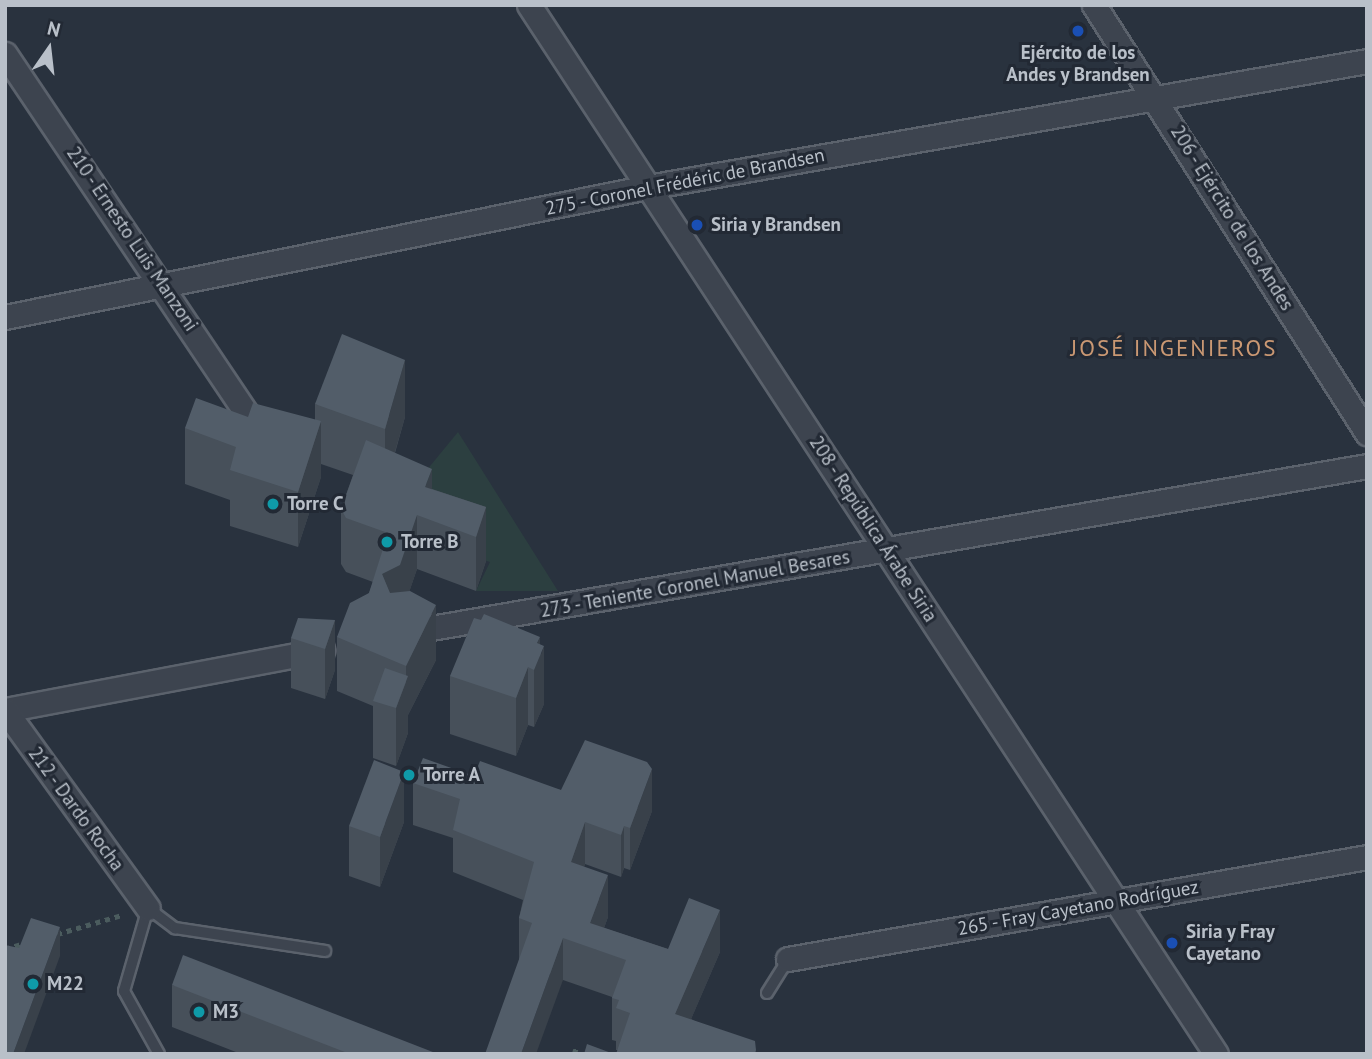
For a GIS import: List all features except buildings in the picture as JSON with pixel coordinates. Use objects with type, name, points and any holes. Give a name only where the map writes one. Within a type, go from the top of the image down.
[{"type":"street","name":"208 - República Árabe Siria","points":[[529,5],[1120,901],[1216,1054]]},
{"type":"street","name":"206 - Ejército de los Andes","points":[[1094,5],[1157,98],[1367,433]]},
{"type":"street","name":"210 - Ernesto Luis Manzoni","points":[[5,54],[166,286],[256,427]]},
{"type":"street","name":"275 - Coronel Frédéric de Brandsen","points":[[5,317],[648,187],[1367,61]]},
{"type":"street","name":"273 - Teniente Coronel Manuel Besares","points":[[395,634],[1367,466]]},
{"type":"street","points":[[5,710],[342,645]]},
{"type":"street","name":"212 - Dardo Rocha","points":[[5,710],[148,908]]},
{"type":"street","name":"265 - Fray Cayetano Rodríguez","points":[[789,960],[1367,857]]},
{"type":"lane","points":[[159,1054],[124,990],[148,908],[175,928],[324,951]]},
{"type":"lane","points":[[767,992],[789,960]]},
{"type":"path","points":[[42,938],[148,908]]},
{"type":"path","points":[[5,949],[29,942],[24,954]]},
{"type":"path","points":[[574,1054],[577,1045]]},
{"type":"shaded area","points":[[458,432],[558,591],[476,591],[490,562],[440,546],[412,488]]},
{"type":"place","name":"Ejército de los Andes y Brandsen","points":[[1078,31]]},
{"type":"place","name":"Siria y Brandsen","points":[[697,225]]},
{"type":"place","name":"Torre C","points":[[273,504]]},
{"type":"place","name":"Torre B","points":[[387,542]]},
{"type":"place","name":"Torre A","points":[[409,775]]},
{"type":"place","name":"Siria y Fray Cayetano","points":[[1172,943]]},
{"type":"place","name":"M22","points":[[33,984]]},
{"type":"place","name":"M3","points":[[199,1012]]},
{"type":"district","name":"JOSÉ INGENIEROS","points":[[1174,348]]}]
